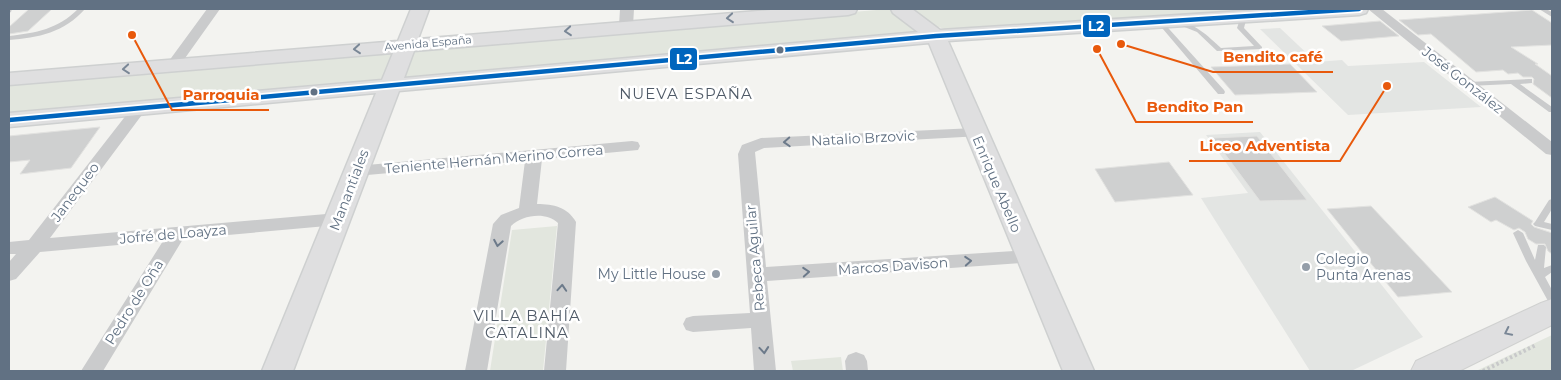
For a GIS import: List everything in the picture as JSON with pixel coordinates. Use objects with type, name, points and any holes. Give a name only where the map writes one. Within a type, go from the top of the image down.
[{"type":"main road","name":"Manantiales","points":[[278,371],[420,9]]},
{"type":"main road","name":"Avenida España","points":[[9,79],[406,45],[627,18],[848,9]]},
{"type":"main road","points":[[900,9],[936,36]]},
{"type":"main road","points":[[9,120],[936,36],[1359,9]]},
{"type":"main road","name":"Enrique Abello","points":[[936,36],[975,133],[1079,371]]},
{"type":"main road","points":[[1428,371],[1552,311]]},
{"type":"street","points":[[173,65],[213,9]]},
{"type":"street","name":"José González","points":[[1374,9],[1552,150]]},
{"type":"street","name":"Janequeo","points":[[9,274],[34,246],[140,108]]},
{"type":"street","name":"Natalio Brzovic","points":[[750,146],[762,143],[975,133]]},
{"type":"street","name":"Teniente Hernán Merino Correa","points":[[356,171],[632,146]]},
{"type":"street","name":"Rebeca Aguilar","points":[[750,146],[746,154],[765,371]]},
{"type":"street","points":[[527,212],[534,155]]},
{"type":"street","points":[[476,371],[500,228],[504,221],[512,215],[527,212],[556,212],[563,215],[567,222],[555,371]]},
{"type":"street","name":"Jofré de Loayza","points":[[9,248],[338,219]]},
{"type":"street","name":"Pedro de Oña","points":[[92,371],[177,234]]},
{"type":"street","name":"Marcos Davison","points":[[757,275],[1028,257]]},
{"type":"street","points":[[694,324],[761,320]]},
{"type":"lane","points":[[9,38],[26,37],[56,30],[69,22],[82,9]]},
{"type":"lane","points":[[1542,9],[1552,15]]},
{"type":"lane","points":[[1165,21],[1199,31],[1219,50],[1260,48],[1240,28],[1244,16]]},
{"type":"lane","points":[[1165,21],[1220,92]]},
{"type":"lane","points":[[1469,84],[1529,81]]},
{"type":"lane","points":[[1513,82],[1552,110]]},
{"type":"lane","points":[[1552,202],[1538,224],[1552,227]]},
{"type":"lane","points":[[1518,233],[1552,298]]},
{"type":"lane","points":[[1540,276],[1538,264],[1541,247]]},
{"type":"lane","points":[[1540,276],[1552,268]]},
{"type":"path","points":[[1483,371],[1544,341]]},
{"type":"shaded area","points":[[892,9],[920,32],[9,113],[9,84]]},
{"type":"shaded area","points":[[911,9],[1288,9],[948,30],[935,26]]},
{"type":"shaded area","points":[[1280,28],[1316,62],[1342,60],[1348,66],[1424,62],[1481,107],[1348,115],[1260,29]]},
{"type":"shaded area","name":"Colegio Punta Arenas","points":[[1260,132],[1423,337],[1351,371],[1310,371],[1201,198],[1248,193],[1206,135]]},
{"type":"shaded area","points":[[557,226],[543,371],[490,371],[512,230]]},
{"type":"shaded area","points":[[1552,335],[1552,371],[1476,371]]},
{"type":"shaded area","points":[[841,357],[843,371],[793,371],[791,361]]},
{"type":"building","points":[[29,9],[52,9],[28,31],[9,34],[9,27]]},
{"type":"building","points":[[1532,10],[1552,23],[1552,45],[1511,47],[1538,64],[1535,64],[1552,76],[1552,98],[1533,84],[1534,79],[1532,77],[1523,77],[1518,73],[1508,74],[1503,70],[1476,72],[1431,34],[1418,35],[1399,20]]},
{"type":"building","points":[[1380,21],[1399,36],[1341,41],[1322,26]]},
{"type":"building","points":[[1290,64],[1317,92],[1235,95],[1211,67]]},
{"type":"building","points":[[100,127],[71,168],[20,174],[30,160],[9,162],[9,136]]},
{"type":"building","points":[[1257,136],[1307,200],[1260,201],[1213,138]]},
{"type":"building","points":[[1169,162],[1193,195],[1115,202],[1095,169]]},
{"type":"building","points":[[1495,197],[1533,221],[1531,224],[1534,227],[1552,233],[1552,254],[1548,251],[1545,244],[1536,244],[1528,239],[1525,232],[1519,228],[1514,230],[1496,220],[1491,222],[1468,207]]},
{"type":"building","points":[[1371,206],[1452,292],[1398,297],[1327,209]]},
{"type":"transit line","name":"L2","points":[[9,120],[936,36],[1359,9]]},
{"type":"place","name":"Parroquia","points":[[132,35]]},
{"type":"place","name":"Bendito café","points":[[1121,44]]},
{"type":"place","name":"Bendito Pan","points":[[1097,49]]},
{"type":"place","name":"Liceo Adventista","points":[[1387,86]]},
{"type":"place","name":"Colegio Punta Arenas","points":[[1306,267]]},
{"type":"place","name":"My Little House","points":[[716,274]]},
{"type":"district","name":"NUEVA ESPAÑA","points":[[686,94]]},
{"type":"district","name":"VILLA BAHÍA CATALINA","points":[[527,324]]}]
